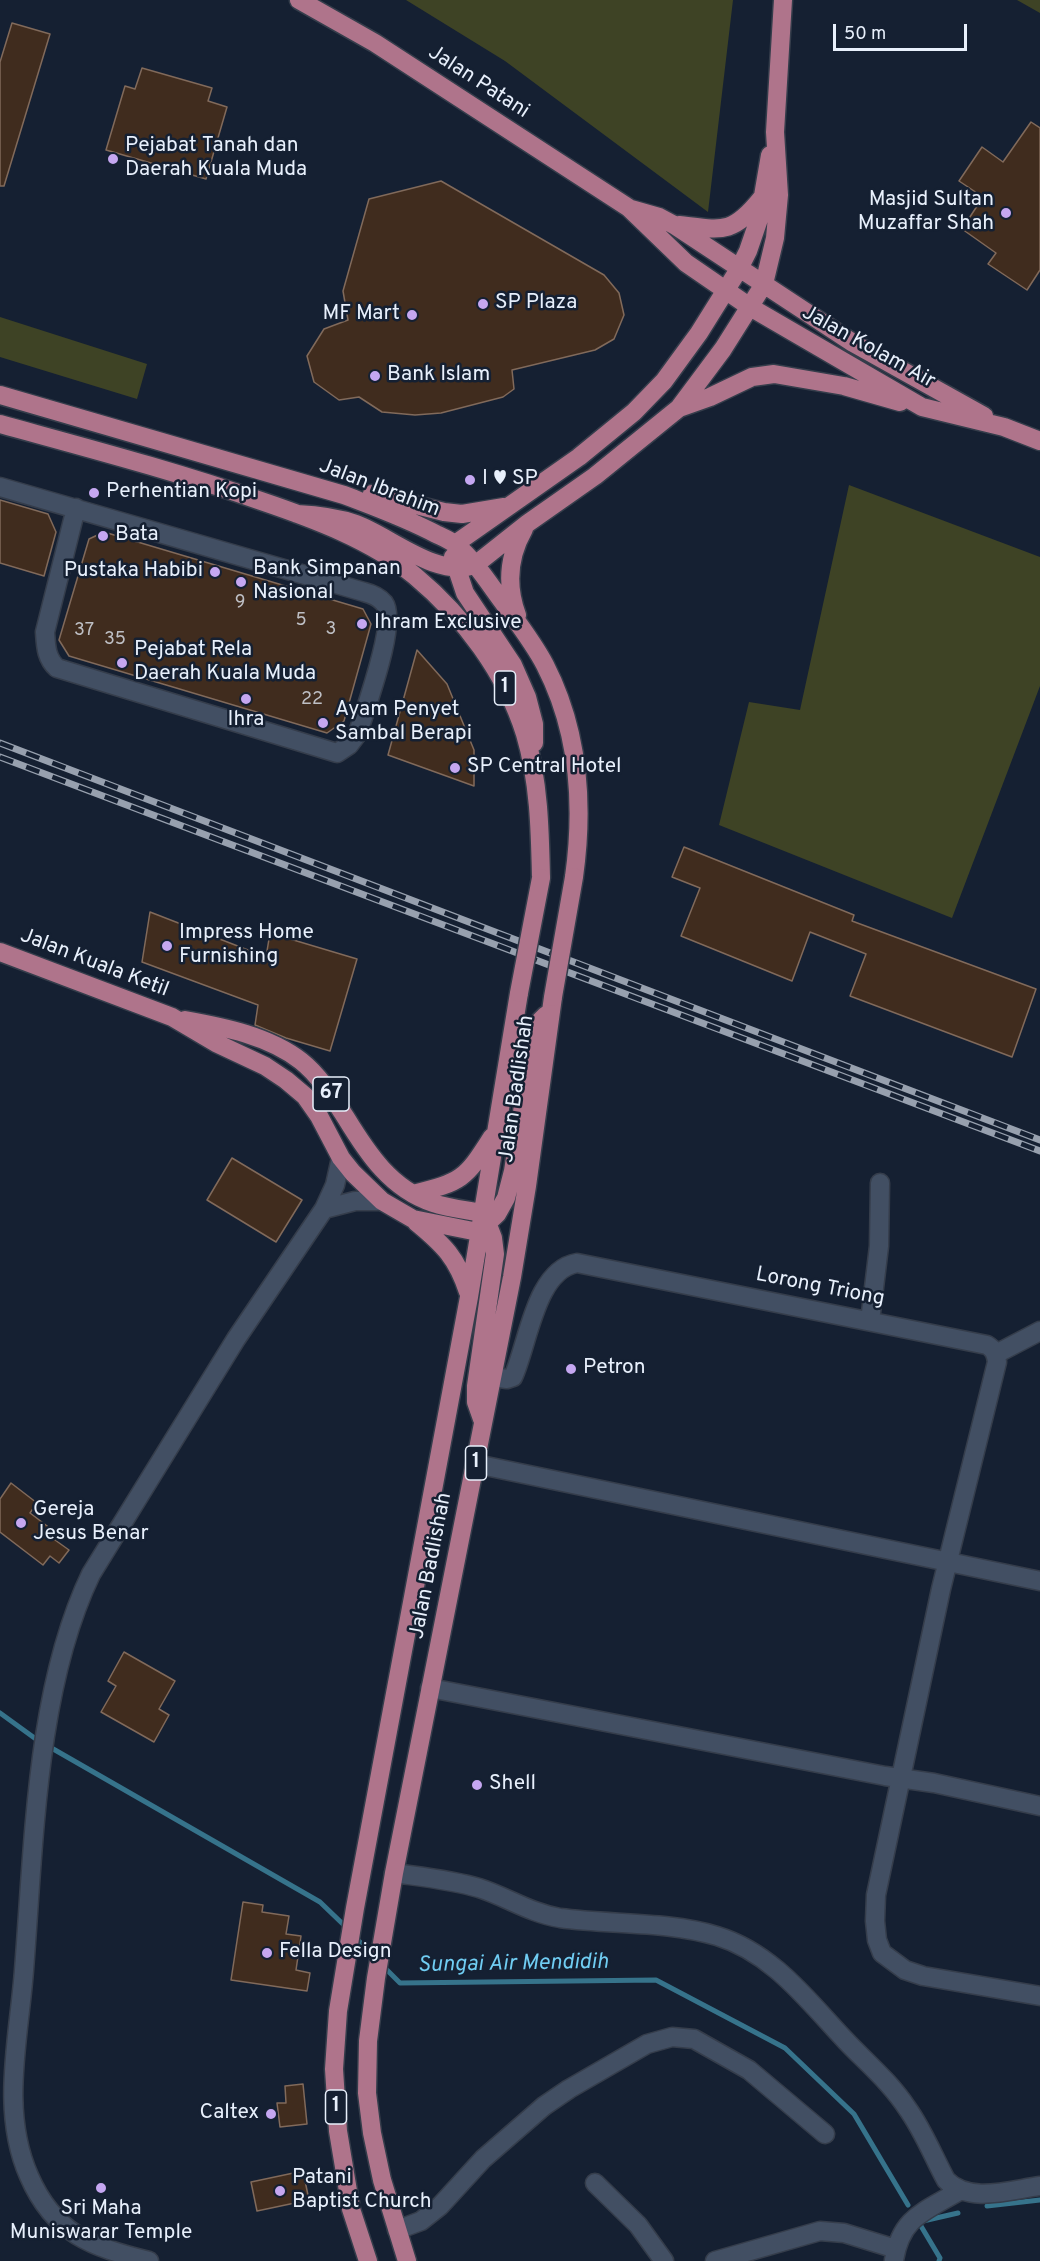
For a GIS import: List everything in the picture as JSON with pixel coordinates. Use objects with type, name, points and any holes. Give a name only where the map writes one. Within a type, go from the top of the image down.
[{"type":"main road","name":"Jalan Patani","points":[[299,0],[375,43],[629,208],[687,263],[750,307]]},
{"type":"main road","points":[[297,514],[329,516],[356,524],[427,560],[466,566],[595,476],[679,408],[723,349],[764,284],[775,238],[779,195],[775,132],[783,0]]},
{"type":"main road","points":[[455,544],[579,457],[634,412],[664,381],[699,333],[739,269],[755,232],[775,132]]},
{"type":"main road","points":[[674,225],[716,229],[729,227],[747,216],[761,199]]},
{"type":"main road","name":"Jalan Patani","points":[[629,208],[659,217],[674,225],[764,284]]},
{"type":"main road","name":"Jalan Kolam Air","points":[[764,284],[853,343],[1004,427]]},
{"type":"main road","name":"Jalan Kolam Air","points":[[750,307],[922,407],[1004,427],[1040,441]]},
{"type":"main road","points":[[679,408],[710,397],[752,377],[774,374],[844,386],[922,407]]},
{"type":"main road","name":"Jalan Ibrahim","points":[[0,395],[344,495],[394,514],[455,544],[466,566],[523,630],[553,683],[571,735],[577,773],[580,809],[574,878]]},
{"type":"main road","name":"1","points":[[0,424],[223,488],[297,514],[373,548],[415,576],[437,597],[489,659],[515,707],[531,756]]},
{"type":"main road","points":[[344,495],[371,494],[434,510],[462,514],[509,506]]},
{"type":"main road","points":[[523,630],[513,604],[509,576],[514,546],[528,523]]},
{"type":"main road","points":[[466,566],[465,593],[513,665],[527,697],[535,739],[531,756]]},
{"type":"main road","name":"Jalan Badlishah","points":[[368,2261],[351,2209],[338,2131],[334,2069],[335,2041],[354,1908],[483,1223],[519,993],[541,878],[540,827],[531,756]]},
{"type":"main road","name":"Jalan Badlishah","points":[[407,2261],[382,2180],[372,2133],[367,2093],[368,2041],[394,1872],[484,1424],[527,1186],[552,1003],[574,878]]},
{"type":"main road","name":"Jalan Kuala Ketil","points":[[0,952],[172,1017],[216,1043],[265,1066],[305,1096],[320,1116],[341,1158],[353,1173],[382,1201],[412,1219],[483,1223]]},
{"type":"main road","points":[[484,1424],[476,1402],[476,1386],[494,1267],[493,1238],[483,1223],[497,1214],[506,1198],[513,1171],[533,1040],[540,1021],[552,1003]]},
{"type":"main road","name":"Jalan Kuala Ketil","points":[[172,1017],[221,1026],[278,1047],[300,1061],[331,1094],[365,1149],[396,1182],[413,1194],[483,1223]]},
{"type":"main road","points":[[413,1194],[447,1185],[464,1176],[477,1160],[497,1127]]},
{"type":"main road","points":[[412,1219],[447,1248],[461,1272],[469,1297]]},
{"type":"street","points":[[0,487],[76,508],[377,597],[385,604],[388,625],[358,733],[349,745],[337,753],[57,668],[46,648],[45,632],[76,508]]},
{"type":"street","points":[[149,2261],[92,2245],[70,2232],[42,2201],[29,2177],[19,2150],[12,2108],[32,1856],[40,1776],[51,1709],[64,1649],[80,1598],[92,1574],[231,1348],[324,1209],[335,1185],[341,1158]]},
{"type":"street","points":[[870,1321],[877,1272],[880,1183]]},
{"type":"street","points":[[324,1209],[355,1202],[382,1201]]},
{"type":"street","name":"Lorong Triong","points":[[493,1377],[507,1379],[513,1377],[534,1315],[553,1276],[568,1265],[577,1263],[987,1345],[996,1354]]},
{"type":"street","points":[[1040,1331],[996,1354],[997,1362],[948,1561],[900,1779],[876,1895],[875,1921],[877,1940],[882,1953],[905,1970],[923,1976],[1040,1996]]},
{"type":"street","points":[[476,1464],[1040,1581]]},
{"type":"street","points":[[430,1688],[900,1779],[934,1783],[1040,1806]]},
{"type":"street","points":[[394,1872],[474,1887],[523,1908],[559,1918],[696,1931],[719,1936],[758,1955],[810,2000],[845,2040],[897,2092],[920,2128],[946,2180],[959,2191]]},
{"type":"street","points":[[397,2230],[421,2221],[440,2206],[483,2159],[544,2106],[647,2044],[672,2037],[694,2039],[749,2070],[825,2134]]},
{"type":"street","points":[[595,2183],[638,2225],[664,2261]]},
{"type":"street","points":[[715,2261],[820,2231],[844,2233],[895,2255],[901,2234],[908,2224],[959,2191],[994,2193],[1040,2186]]},
{"type":"green space","points":[[406,0],[733,0],[708,212],[505,61]]},
{"type":"green space","points":[[1017,0],[1040,0],[1040,13]]},
{"type":"green space","points":[[0,317],[147,364],[137,399],[0,357]]},
{"type":"green space","points":[[849,485],[1040,557],[1040,686],[952,918],[719,825],[749,702],[800,710]]},
{"type":"building","points":[[12,23],[50,34],[4,186],[0,186],[0,62]]},
{"type":"building","points":[[142,68],[212,88],[208,101],[227,107],[206,179],[106,150],[125,86],[135,89]]},
{"type":"building","name":"Masjid Sultan Muzaffar Shah","points":[[1031,122],[1040,128],[1040,270],[1027,290],[988,264],[996,253],[962,229],[983,197],[959,181],[982,147],[1003,162]]},
{"type":"building","name":"SP Plaza","points":[[441,181],[604,275],[619,293],[624,315],[614,339],[595,350],[512,370],[514,389],[503,397],[441,413],[415,415],[382,412],[359,397],[339,400],[314,382],[307,356],[324,329],[348,320],[343,291],[369,199]]},
{"type":"building","points":[[0,500],[48,514],[56,532],[44,576],[0,563]]},
{"type":"building","points":[[104,532],[363,609],[371,624],[344,721],[327,733],[69,656],[59,640],[89,539]]},
{"type":"building","points":[[417,650],[447,684],[474,750],[474,786],[388,755]]},
{"type":"building","points":[[684,847],[854,915],[852,921],[1036,989],[1012,1057],[850,996],[866,954],[810,932],[792,981],[681,936],[700,888],[672,877]]},
{"type":"building","points":[[150,912],[266,957],[270,933],[357,959],[330,1051],[286,1038],[255,1025],[258,1005],[142,962]]},
{"type":"building","points":[[232,1158],[302,1200],[276,1242],[207,1200]]},
{"type":"building","name":"Gereja Jesus Benar","points":[[11,1483],[37,1503],[30,1513],[59,1535],[55,1540],[69,1550],[59,1563],[50,1556],[43,1565],[0,1532],[0,1499]]},
{"type":"building","points":[[124,1652],[175,1681],[159,1709],[169,1715],[154,1742],[101,1712],[116,1686],[108,1681]]},
{"type":"building","name":"Fella Design","points":[[243,1902],[263,1905],[262,1912],[289,1916],[286,1934],[301,1936],[296,1970],[310,1973],[307,1991],[231,1980]]},
{"type":"building","points":[[303,2084],[307,2124],[280,2127],[277,2103],[286,2103],[285,2086]]},
{"type":"building","name":"Patani Baptist Church","points":[[303,2171],[309,2200],[257,2211],[251,2182]]},
{"type":"waterway","name":"Sungai Air Mendidih","points":[[0,1713],[40,1742]]},
{"type":"waterway","name":"Sungai Air Mendidih","points":[[48,1746],[320,1902],[347,1928]]},
{"type":"waterway","name":"Sungai Air Mendidih","points":[[355,1937],[376,1959]]},
{"type":"waterway","name":"Sungai Air Mendidih","points":[[382,1965],[400,1983],[656,1980],[785,2048],[854,2114],[908,2205]]},
{"type":"waterway","points":[[987,2206],[1040,2200]]},
{"type":"waterway","points":[[923,2221],[958,2213]]},
{"type":"waterway","points":[[918,2221],[940,2258],[939,2261]]},
{"type":"railway","points":[[0,743],[1040,1140]]},
{"type":"railway","points":[[0,757],[1040,1151]]},
{"type":"place","name":"Pejabat Tanah dan Daerah Kuala Muda","points":[[113,159]]},
{"type":"place","name":"Masjid Sultan Muzaffar Shah","points":[[1006,213]]},
{"type":"place","name":"SP Plaza","points":[[483,304]]},
{"type":"place","name":"MF Mart","points":[[412,315]]},
{"type":"place","name":"Bank Islam","points":[[375,376]]},
{"type":"place","name":"I ♥ SP","points":[[470,480]]},
{"type":"place","name":"Perhentian Kopi","points":[[94,493]]},
{"type":"place","name":"Bata","points":[[103,536]]},
{"type":"place","name":"Pustaka Habibi","points":[[215,572]]},
{"type":"place","name":"Bank Simpanan Nasional","points":[[241,582]]},
{"type":"place","name":"Ihram Exclusive","points":[[362,624]]},
{"type":"place","name":"Pejabat Rela Daerah Kuala Muda","points":[[122,663]]},
{"type":"place","name":"Ihra","points":[[246,699]]},
{"type":"place","name":"Ayam Penyet Sambal Berapi","points":[[323,723]]},
{"type":"place","name":"SP Central Hotel","points":[[455,768]]},
{"type":"place","name":"Impress Home Furnishing","points":[[167,946]]},
{"type":"place","name":"Petron","points":[[571,1369]]},
{"type":"place","name":"Gereja Jesus Benar","points":[[21,1523]]},
{"type":"place","name":"Shell","points":[[477,1785]]},
{"type":"place","name":"Fella Design","points":[[267,1953]]},
{"type":"place","name":"Caltex","points":[[271,2114]]},
{"type":"place","name":"Sri Maha Muniswarar Temple","points":[[101,2188]]},
{"type":"place","name":"Patani Baptist Church","points":[[280,2191]]}]
